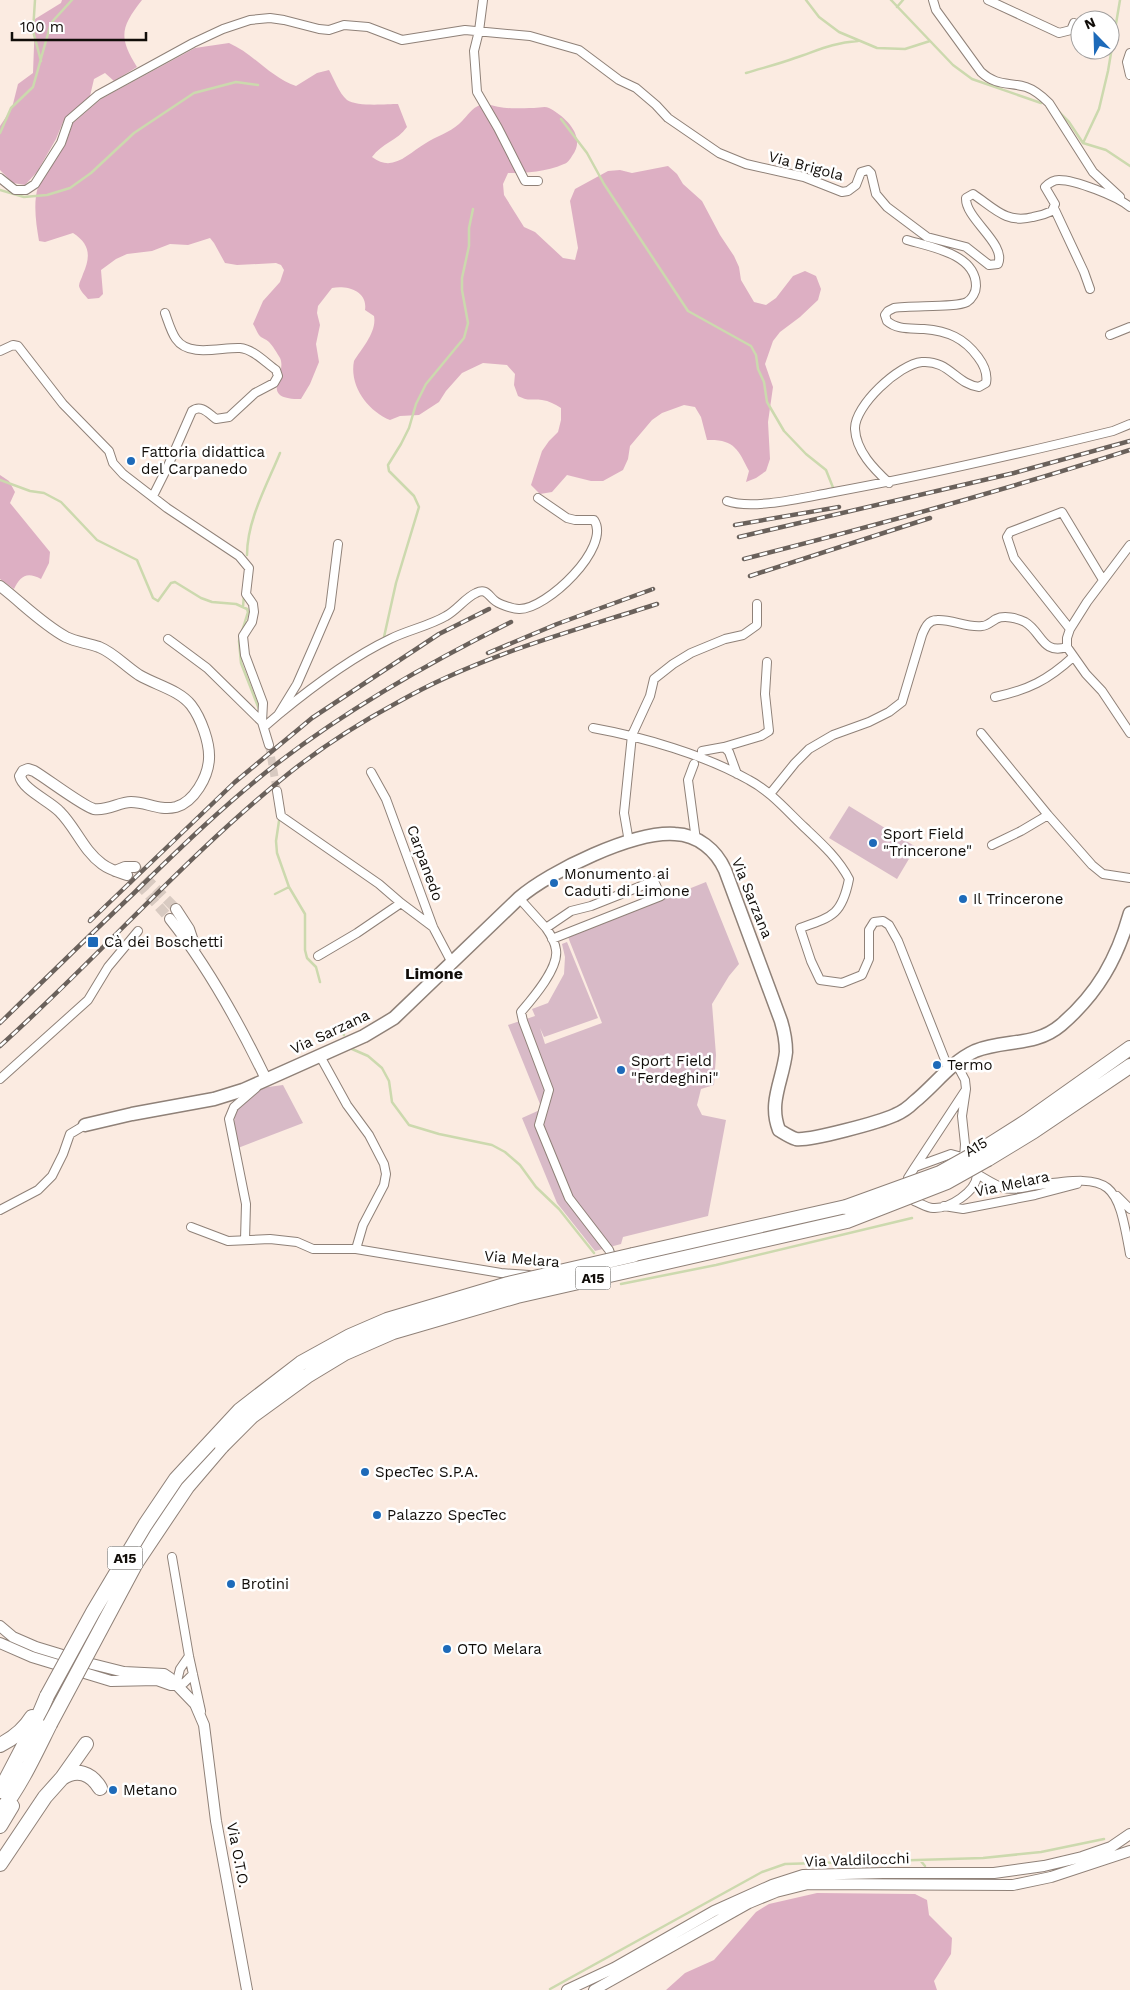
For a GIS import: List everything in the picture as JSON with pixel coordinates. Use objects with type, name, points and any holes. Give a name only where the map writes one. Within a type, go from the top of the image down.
[{"type":"highway","name":"A15","points":[[1030,1126],[1130,1048]]},
{"type":"highway","name":"A15","points":[[0,1791],[39,1722],[136,1563],[187,1487],[222,1446],[252,1416],[314,1371],[345,1353],[393,1332],[517,1296],[847,1221],[947,1182],[985,1154],[1130,1066]]},
{"type":"highway","name":"A15","points":[[0,1812],[29,1766],[47,1696],[135,1541],[176,1480],[240,1410],[301,1363],[350,1336],[388,1320],[508,1284],[846,1207],[940,1173],[985,1154]]},
{"type":"highway","points":[[0,1745],[11,1740],[26,1727],[39,1722]]},
{"type":"highway","points":[[0,1864],[44,1797],[62,1778],[86,1744]]},
{"type":"highway","points":[[0,1826],[24,1782],[29,1766]]},
{"type":"highway","points":[[62,1778],[76,1772],[85,1774],[94,1779],[100,1788]]},
{"type":"main road","name":"Via Sarzana","points":[[85,1125],[214,1099],[244,1090],[364,1036],[387,1023],[519,898],[538,884],[562,869],[586,858],[629,842],[658,834],[677,834],[705,844],[721,862],[781,1021],[786,1051],[774,1103],[774,1117],[779,1130],[797,1139],[828,1134],[897,1114],[914,1102],[953,1066],[974,1052],[995,1045],[1033,1040],[1050,1034],[1092,992],[1107,972],[1116,956],[1130,913]]},
{"type":"street","points":[[483,0],[474,51],[477,92],[525,181],[538,181]]},
{"type":"street","points":[[933,0],[936,10],[981,72],[989,80],[1026,88],[1040,94],[1049,103],[1092,172],[1127,205]]},
{"type":"street","points":[[988,0],[1059,33],[1070,30]]},
{"type":"street","points":[[0,178],[15,190],[26,190],[35,184],[50,161],[61,143],[70,120],[98,95],[193,43],[223,29],[250,20],[284,20],[329,30],[344,25],[368,27],[402,40],[465,30],[479,31]]},
{"type":"street","name":"Via Brigola","points":[[479,31],[530,36],[579,50],[619,80],[636,88],[668,118],[719,153],[746,164],[804,178],[842,192],[853,189],[862,172],[868,170],[871,173],[876,194],[887,207],[927,237],[966,247],[990,265],[998,264],[1000,255],[969,210],[966,201],[968,196],[973,194],[1002,215],[1012,219],[1023,220],[1039,216],[1049,213],[1054,208]]},
{"type":"street","points":[[1130,53],[1127,62],[1130,75]]},
{"type":"street","points":[[1090,289],[1054,208],[1054,201],[1045,187],[1052,181],[1058,180],[1085,186],[1112,196],[1127,205]]},
{"type":"street","points":[[889,483],[872,468],[859,442],[855,428],[859,414],[882,384],[901,369],[920,362],[933,362],[946,367],[972,386],[979,387],[986,382],[987,378],[982,362],[960,338],[927,329],[897,328],[886,321],[885,315],[894,308],[960,304],[970,299],[975,291],[976,284],[970,270],[952,253],[907,240]]},
{"type":"street","points":[[153,496],[168,468],[192,411],[200,408],[216,419],[228,417],[255,393],[274,383],[278,376],[276,370],[249,351],[240,348],[203,350],[186,347],[176,340],[165,313]]},
{"type":"street","points":[[1110,335],[1130,327]]},
{"type":"street","points":[[0,351],[13,345],[18,346],[63,404],[109,451],[113,463],[123,474],[167,508],[239,556],[249,568],[246,594],[254,612],[252,622],[243,636],[245,655],[263,703],[263,724],[268,745]]},
{"type":"street","points":[[727,501],[749,505],[889,483],[1112,431],[1130,424]]},
{"type":"street","points":[[263,724],[362,655],[390,639],[447,616],[474,593],[481,591],[490,594],[495,601],[517,609],[537,603],[554,592],[587,559],[598,533],[597,524],[594,520],[567,518],[538,498]]},
{"type":"street","points":[[1070,629],[1014,558],[1007,537],[1010,532],[1062,512],[1103,580]]},
{"type":"street","points":[[278,715],[297,684],[330,608],[338,544]]},
{"type":"street","points":[[1130,545],[1103,580],[1070,629],[1067,638],[1067,647],[1073,657],[1102,691],[1130,733]]},
{"type":"street","points":[[0,586],[64,636],[100,647],[138,674],[184,698],[195,710],[208,751],[207,767],[195,792],[186,802],[178,806],[157,808],[130,802],[104,809],[94,809],[83,804],[34,770],[22,771],[20,776],[24,784],[61,812],[89,853],[102,864],[127,875]]},
{"type":"street","points":[[629,842],[624,813],[632,735],[650,696],[654,679],[672,664],[690,653],[725,639],[743,635],[757,625],[757,604]]},
{"type":"street","points":[[770,794],[809,749],[833,735],[890,712],[902,702],[925,626],[929,622],[936,620],[972,626],[985,626],[998,618],[1017,619],[1026,623],[1050,648],[1058,650],[1067,647]]},
{"type":"street","points":[[168,639],[207,668],[263,724]]},
{"type":"street","points":[[995,696],[1020,691],[1055,673],[1073,657]]},
{"type":"street","points":[[702,751],[724,747],[761,736],[769,731],[765,694],[768,662]]},
{"type":"street","points":[[593,728],[632,735],[691,755],[750,780],[770,794],[841,864],[849,879],[840,907],[830,918],[800,928],[810,961],[820,980],[842,983],[862,975],[869,959],[869,930],[874,922],[884,921],[889,925],[898,941],[953,1066],[965,1080],[966,1089],[962,1116],[965,1144],[964,1158]]},
{"type":"street","points":[[981,733],[1048,815],[1103,874],[1130,878]]},
{"type":"street","points":[[724,747],[729,752],[738,774]]},
{"type":"street","points":[[694,764],[688,780],[696,840]]},
{"type":"street","name":"Carpanedo","points":[[371,772],[386,799],[433,927],[452,963]]},
{"type":"street","points":[[277,791],[281,816],[379,884],[401,904],[433,927]]},
{"type":"street","points":[[992,845],[1048,815]]},
{"type":"street","points":[[115,871],[125,867],[135,867]]},
{"type":"street","points":[[546,928],[571,911],[591,906],[654,881],[661,896],[552,939]]},
{"type":"street","points":[[519,898],[546,928],[557,952],[551,970],[521,1012],[548,1090],[539,1125],[569,1198],[609,1250],[614,1266]]},
{"type":"street","points":[[318,956],[401,904]]},
{"type":"street","points":[[173,914],[223,998],[266,1079],[234,1107],[229,1119],[246,1204],[245,1240]]},
{"type":"street","points":[[0,1079],[88,1000],[108,967],[138,931]]},
{"type":"street","points":[[320,1056],[347,1105],[384,1164],[386,1174],[384,1186],[363,1225],[356,1249]]},
{"type":"street","points":[[916,1167],[951,1154],[972,1160],[977,1174],[974,1185],[966,1196],[933,1208],[914,1202],[908,1178],[966,1089]]},
{"type":"street","points":[[0,1210],[38,1190],[52,1176],[70,1134],[85,1125]]},
{"type":"street","name":"Via Melara","points":[[977,1174],[1006,1189],[1060,1181],[1088,1181],[1102,1184],[1112,1191]]},
{"type":"street","name":"Via Melara","points":[[877,1203],[891,1194],[908,1178]]},
{"type":"street","name":"Via Melara","points":[[942,1206],[963,1209],[1035,1195],[1088,1181]]},
{"type":"street","points":[[1112,1191],[1130,1220]]},
{"type":"street","points":[[1112,1191],[1130,1209]]},
{"type":"street","name":"Via Melara","points":[[191,1227],[228,1241],[270,1239],[298,1242],[313,1249],[356,1249],[501,1273],[560,1277],[822,1220],[877,1203],[892,1200],[914,1202]]},
{"type":"street","points":[[1119,1205],[1130,1254]]},
{"type":"street","name":"Via O.T.O.","points":[[172,1557],[192,1674],[204,1725],[216,1821],[247,1990]]},
{"type":"street","points":[[0,1626],[13,1637],[36,1647],[124,1672],[164,1674],[180,1669]]},
{"type":"street","points":[[0,1643],[32,1657],[111,1681],[157,1680],[171,1686],[184,1683],[192,1674]]},
{"type":"street","points":[[176,1685],[180,1669],[189,1656]]},
{"type":"street","name":"Via O.T.O.","points":[[164,1674],[194,1704],[204,1725]]},
{"type":"street","name":"Via Valdilocchi","points":[[568,1990],[614,1968],[714,1912],[772,1885],[803,1875],[994,1873],[1053,1864],[1082,1857],[1111,1847],[1130,1834]]},
{"type":"street","name":"Via Valdilocchi","points":[[594,1990],[749,1903],[776,1892],[808,1884],[1013,1884],[1051,1877],[1130,1851]]},
{"type":"shaded area","points":[[62,0],[142,0],[126,25],[125,32],[127,48],[137,67],[114,81],[105,73],[94,79],[90,96],[63,122],[56,139],[37,172],[25,185],[13,183],[0,170],[0,126],[12,108],[18,84],[33,73],[35,19],[61,3]]},
{"type":"shaded area","points":[[229,43],[278,77],[296,86],[317,73],[329,70],[339,90],[347,100],[358,104],[398,104],[407,127],[399,136],[380,148],[372,157],[387,163],[400,160],[451,130],[473,109],[485,103],[509,108],[549,108],[573,128],[577,142],[576,149],[570,160],[557,167],[529,172],[508,173],[503,184],[504,195],[524,227],[535,232],[563,258],[575,260],[578,248],[570,201],[575,189],[608,171],[620,170],[632,173],[668,166],[677,174],[683,184],[702,201],[720,235],[734,256],[739,267],[741,280],[754,302],[766,305],[776,298],[793,276],[805,271],[816,276],[821,289],[818,300],[780,332],[773,341],[765,364],[773,387],[768,422],[770,459],[766,471],[746,482],[749,471],[738,451],[723,441],[707,440],[701,417],[695,407],[684,405],[662,413],[652,420],[630,446],[628,459],[623,470],[603,481],[591,481],[567,475],[552,492],[540,494],[531,485],[542,451],[558,432],[561,408],[547,401],[518,396],[514,385],[515,374],[507,365],[483,363],[462,373],[439,402],[419,415],[400,416],[390,420],[382,416],[362,397],[354,380],[353,370],[354,361],[371,334],[374,316],[365,310],[365,303],[360,294],[350,289],[338,287],[332,288],[318,306],[317,313],[320,325],[316,344],[319,362],[310,384],[301,399],[280,395],[277,391],[277,385],[281,365],[280,358],[268,341],[259,335],[253,324],[263,301],[280,282],[284,270],[281,265],[276,263],[237,265],[225,263],[210,238],[188,245],[170,244],[152,251],[127,254],[116,259],[101,270],[103,294],[99,298],[88,299],[79,286],[86,268],[88,256],[86,246],[73,233],[45,242],[39,241],[36,221],[35,207],[38,187],[65,145],[73,123],[101,99],[195,48]]},
{"type":"shaded area","points":[[0,475],[9,481],[15,492],[10,503],[50,552],[49,563],[41,579],[27,575],[24,576],[14,589],[0,579]]},
{"type":"shaded area","name":"Sport Field \"Trincerone\"","points":[[849,806],[916,847],[897,879],[829,838]]},
{"type":"shaded area","name":"Sport Field \"Ferdeghini\"","points":[[706,882],[739,964],[729,976],[712,1004],[716,1055],[714,1085],[701,1089],[697,1105],[702,1115],[726,1120],[708,1216],[623,1237],[621,1244],[595,1251],[557,1203],[522,1118],[542,1109],[508,1025],[535,1016],[532,1009],[548,1003],[564,974],[565,957],[562,944],[567,942],[598,1018],[544,1037],[540,1028],[545,1044],[602,1023],[568,937]]},
{"type":"shaded area","points":[[283,1085],[303,1123],[238,1148],[234,1124],[235,1110],[261,1088]]},
{"type":"shaded area","points":[[817,1893],[915,1894],[927,1900],[929,1915],[952,1938],[951,1954],[934,1981],[937,1990],[666,1990],[685,1973],[714,1960],[756,1912],[769,1904]]},
{"type":"waterway","points":[[35,0],[33,31],[41,61]]},
{"type":"waterway","points":[[0,133],[11,108],[33,87],[51,23],[72,0]]},
{"type":"waterway","points":[[806,0],[819,17],[839,32],[877,48],[905,49],[930,41]]},
{"type":"waterway","points":[[891,0],[953,65],[972,79],[1041,103]]},
{"type":"waterway","points":[[897,7],[903,0]]},
{"type":"waterway","points":[[1083,143],[1099,109],[1108,71],[1120,0]]},
{"type":"waterway","points":[[746,73],[833,45],[858,41]]},
{"type":"waterway","points":[[0,190],[24,197],[47,195],[70,188],[91,173],[134,133],[194,93],[236,82],[258,85]]},
{"type":"waterway","points":[[1058,111],[1069,122],[1083,143],[1106,150],[1130,166]]},
{"type":"waterway","points":[[561,119],[587,153],[604,184],[688,311],[751,346],[756,355],[758,369],[764,382],[767,402],[784,431],[806,454],[826,470],[834,490]]},
{"type":"waterway","points":[[384,637],[396,583],[419,507],[414,496],[389,471],[388,465],[409,428],[416,404],[426,384],[464,338],[468,323],[462,290],[462,278],[469,246],[469,228],[473,209]]},
{"type":"waterway","points":[[247,555],[250,529],[254,516],[280,453]]},
{"type":"waterway","points":[[0,480],[30,491],[44,493],[61,502],[97,540],[137,560],[153,598],[158,601],[171,583],[175,582],[201,598],[212,602],[236,604],[247,609],[248,612],[239,641],[241,663],[259,709]]},
{"type":"waterway","points":[[243,607],[244,594]]},
{"type":"waterway","points":[[279,821],[276,841],[277,853],[289,887],[305,914],[305,950],[307,958],[316,967],[320,982]]},
{"type":"waterway","points":[[275,894],[289,887]]},
{"type":"waterway","points":[[339,1027],[344,1035]]},
{"type":"waterway","points":[[352,1049],[368,1056],[382,1068],[389,1081],[392,1102],[409,1125],[439,1134],[492,1145],[505,1152],[520,1165],[536,1187],[559,1209],[594,1253]]},
{"type":"waterway","points":[[621,1284],[716,1265],[912,1218]]},
{"type":"waterway","points":[[550,1989],[762,1872],[785,1864],[983,1858],[1041,1852],[1104,1839]]},
{"type":"waterway","points":[[920,1860],[925,1866]]},
{"type":"tunnel","points":[[269,745],[277,791]]},
{"type":"tunnel","points":[[135,867],[176,909]]},
{"type":"tunnel","points":[[127,875],[143,889],[170,919]]},
{"type":"railway","points":[[739,537],[1014,473],[1130,441]]},
{"type":"railway","points":[[744,559],[938,508],[1130,450]]},
{"type":"railway","points":[[735,525],[839,507]]},
{"type":"railway","points":[[750,576],[930,518]]},
{"type":"railway","points":[[488,653],[557,624],[653,589]]},
{"type":"railway","points":[[0,1046],[213,839],[288,774],[329,744],[385,709],[461,671],[558,635],[657,604]]},
{"type":"railway","points":[[91,919],[90,921],[235,782],[312,718],[439,634],[489,609]]},
{"type":"railway","points":[[0,1023],[222,809],[279,762],[334,723],[392,686],[511,622]]},
{"type":"place","name":"Fattoria didattica del Carpanedo","points":[[131,461]]},
{"type":"place","name":"Sport Field \"Trincerone\"","points":[[873,843]]},
{"type":"place","name":"Monumento ai Caduti di Limone","points":[[554,883]]},
{"type":"place","name":"Il Trincerone","points":[[963,899]]},
{"type":"place","name":"Cà dei Boschetti","points":[[93,942]]},
{"type":"place","name":"Termo","points":[[937,1065]]},
{"type":"place","name":"Sport Field \"Ferdeghini\"","points":[[621,1070]]},
{"type":"place","name":"SpecTec S.P.A.","points":[[365,1472]]},
{"type":"place","name":"Palazzo SpecTec","points":[[377,1515]]},
{"type":"place","name":"Brotini","points":[[231,1584]]},
{"type":"place","name":"OTO Melara","points":[[447,1649]]},
{"type":"place","name":"Metano","points":[[113,1790]]},
{"type":"district","name":"Limone","points":[[434,973]]}]
